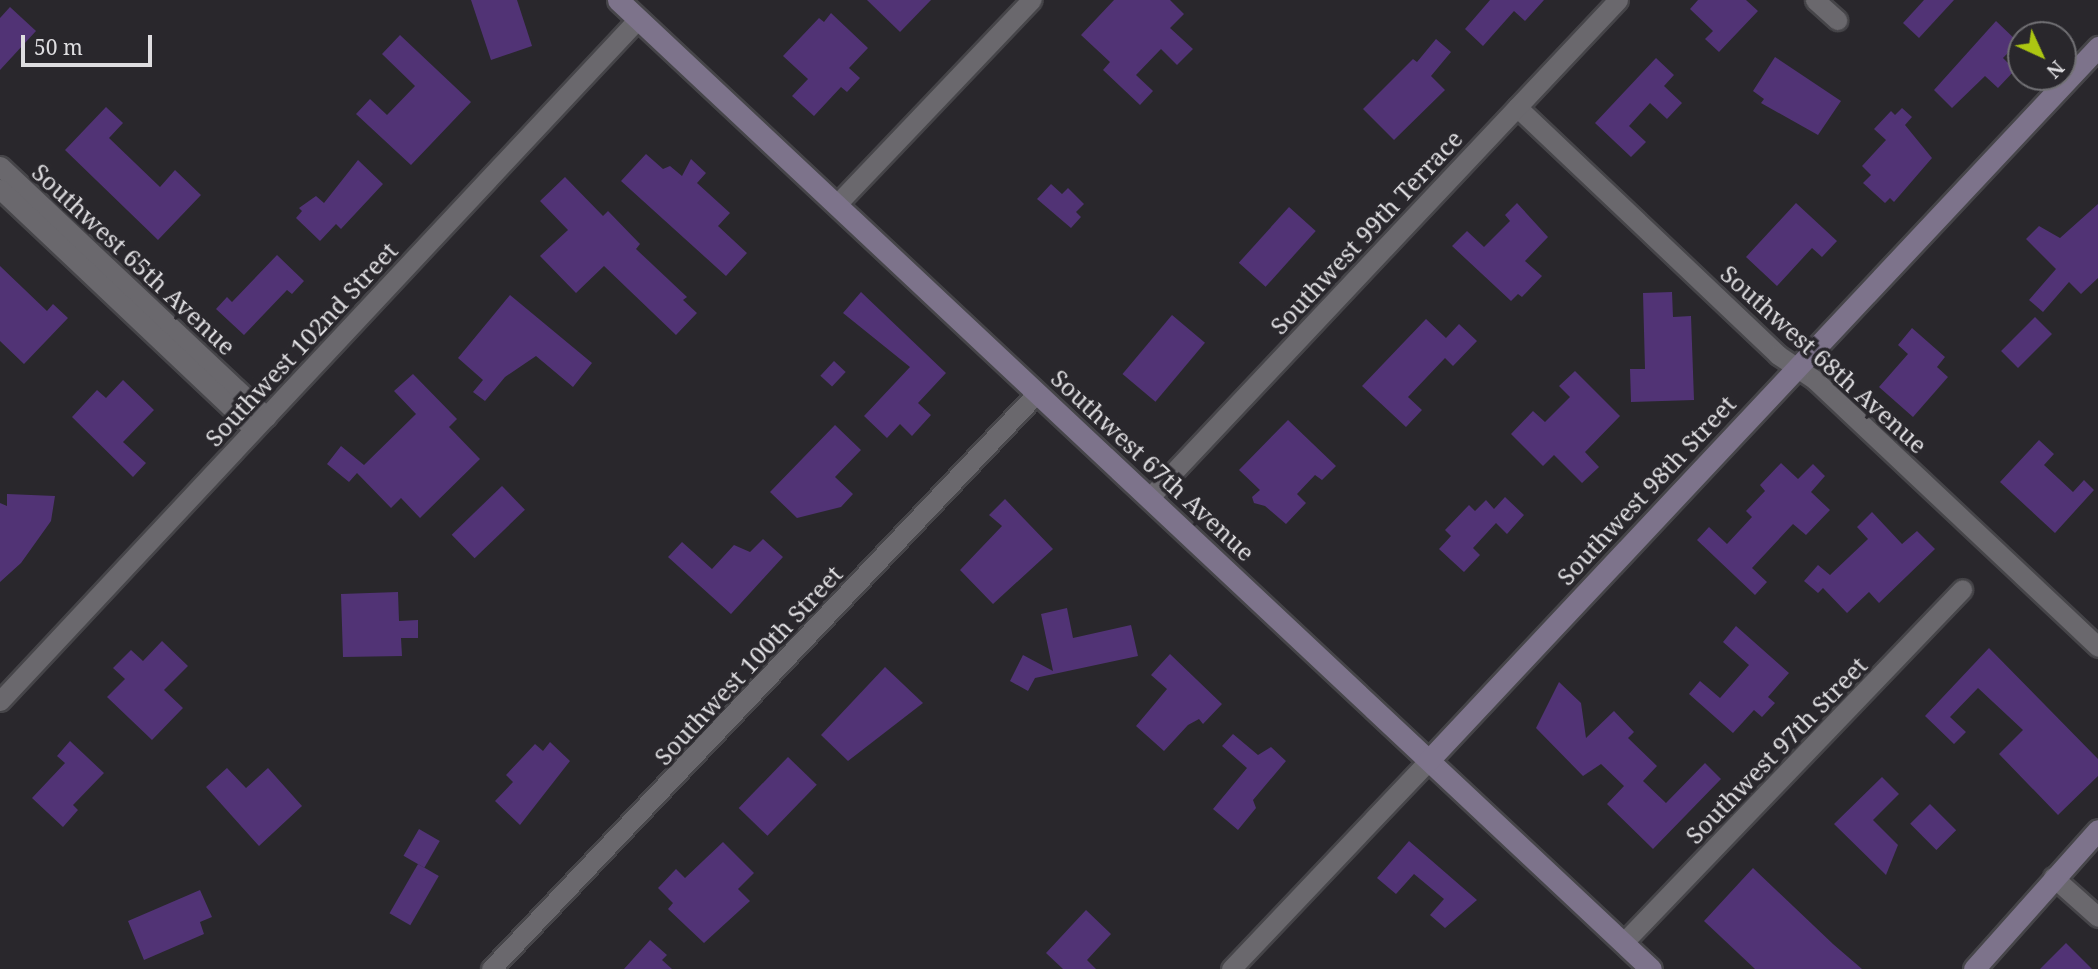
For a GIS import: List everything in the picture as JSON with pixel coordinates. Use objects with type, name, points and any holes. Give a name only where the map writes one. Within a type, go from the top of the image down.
[{"type":"main road","name":"Southwest 67th Avenue","points":[[618,0],[1651,969]]},
{"type":"main road","name":"Southwest 98th Street","points":[[1429,760],[2098,47]]},
{"type":"main road","points":[[1974,969],[2053,877],[2098,830]]},
{"type":"street","points":[[837,204],[1031,0]]},
{"type":"street","name":"Southwest 99th Terrace","points":[[1149,498],[1618,0]]},
{"type":"street","points":[[1815,0],[1837,20]]},
{"type":"street","name":"Southwest 102nd Street","points":[[0,701],[638,19]]},
{"type":"street","name":"Southwest 68th Avenue","points":[[1517,107],[1778,355],[1798,367],[2098,647]]},
{"type":"street","name":"Southwest 65th Avenue","points":[[0,166],[260,423]]},
{"type":"street","name":"Southwest 65th Avenue","points":[[0,189],[260,423]]},
{"type":"street","name":"Southwest 100th Street","points":[[491,969],[1037,393]]},
{"type":"street","name":"Southwest 97th Street","points":[[1623,943],[1962,589]]},
{"type":"street","name":"Southwest 98th Street","points":[[1231,969],[1429,760]]},
{"type":"street","points":[[2053,877],[2098,917]]},
{"type":"building","points":[[471,0],[517,0],[532,46],[491,60]]},
{"type":"building","points":[[867,0],[931,0],[900,32]]},
{"type":"building","points":[[1114,0],[1170,0],[1184,14],[1170,28],[1193,49],[1177,65],[1161,49],[1136,75],[1153,91],[1140,105],[1103,70],[1110,62],[1081,35]]},
{"type":"building","points":[[1490,0],[1544,0],[1525,21],[1514,11],[1483,46],[1465,29]]},
{"type":"building","points":[[1698,0],[1746,0],[1758,11],[1719,52],[1705,39],[1713,31],[1690,9]]},
{"type":"building","points":[[1924,0],[1954,0],[1919,38],[1903,23]]},
{"type":"building","points":[[10,7],[36,31],[0,70],[0,18]]},
{"type":"building","points":[[831,13],[868,48],[849,68],[860,78],[847,92],[841,87],[814,116],[792,96],[808,79],[783,56],[819,18],[824,22]]},
{"type":"building","points":[[1996,21],[2007,32],[2007,54],[2003,58],[2007,62],[2007,78],[1998,88],[1985,76],[1952,108],[1934,90]]},
{"type":"building","points":[[400,35],[471,102],[411,165],[356,114],[370,99],[387,115],[415,86],[382,54]]},
{"type":"building","points":[[1436,39],[1451,52],[1431,76],[1445,90],[1394,140],[1363,109],[1413,59],[1417,62]]},
{"type":"building","points":[[1775,57],[1841,101],[1818,135],[1761,103],[1764,99],[1753,91]]},
{"type":"building","points":[[1656,58],[1674,75],[1664,86],[1682,103],[1667,119],[1650,103],[1629,126],[1646,142],[1631,157],[1595,123]]},
{"type":"building","points":[[106,107],[123,123],[109,138],[160,187],[175,170],[201,195],[158,240],[65,150]]},
{"type":"building","points":[[1902,108],[1912,117],[1905,125],[1932,158],[1894,202],[1890,198],[1885,203],[1863,183],[1871,175],[1862,166],[1886,140],[1874,129],[1891,111],[1895,115]]},
{"type":"building","points":[[646,154],[663,169],[670,166],[682,176],[691,159],[706,173],[697,183],[730,213],[718,226],[747,253],[726,276],[621,181]]},
{"type":"building","points":[[358,160],[383,184],[341,229],[336,224],[320,241],[296,218],[302,211],[299,208],[316,196],[324,203]]},
{"type":"building","points":[[565,177],[603,216],[608,211],[640,244],[636,249],[687,297],[683,300],[697,313],[676,335],[604,266],[576,293],[540,256],[568,230],[540,201]]},
{"type":"building","points":[[1051,184],[1062,194],[1068,188],[1084,204],[1076,212],[1081,217],[1071,228],[1037,199]]},
{"type":"building","points":[[1517,203],[1548,237],[1525,261],[1542,276],[1522,297],[1518,294],[1511,301],[1452,246],[1467,231],[1484,247],[1510,221],[1505,215]]},
{"type":"building","points":[[1796,203],[1837,241],[1822,257],[1812,248],[1777,286],[1746,257]]},
{"type":"building","points":[[2098,204],[2098,278],[2081,294],[2069,282],[2043,312],[2029,300],[2056,269],[2026,239],[2039,226],[2060,238]]},
{"type":"building","points":[[1289,207],[1316,231],[1266,287],[1239,263]]},
{"type":"building","points":[[277,255],[304,281],[292,294],[287,290],[244,335],[216,309],[227,297],[232,302]]},
{"type":"building","points":[[0,266],[47,311],[53,304],[68,318],[24,364],[0,341]]},
{"type":"building","points":[[861,292],[946,373],[918,403],[931,415],[912,436],[900,424],[887,438],[864,416],[910,367],[843,313]]},
{"type":"building","points":[[1672,292],[1673,317],[1691,316],[1694,400],[1631,402],[1630,369],[1645,369],[1643,293]]},
{"type":"building","points":[[510,295],[592,363],[573,387],[536,356],[505,377],[485,401],[473,392],[483,380],[458,358]]},
{"type":"building","points":[[1172,315],[1205,343],[1155,402],[1123,374]]},
{"type":"building","points":[[2035,317],[2052,334],[2018,368],[2001,351]]},
{"type":"building","points":[[1426,319],[1446,338],[1459,324],[1477,341],[1453,366],[1445,358],[1408,397],[1422,410],[1406,427],[1362,386]]},
{"type":"building","points":[[1912,328],[1945,357],[1937,367],[1948,377],[1913,417],[1879,387],[1908,354],[1898,345]]},
{"type":"building","points":[[834,361],[846,372],[832,387],[820,376]]},
{"type":"building","points":[[1575,371],[1620,416],[1585,452],[1599,467],[1582,483],[1554,455],[1543,466],[1511,434],[1533,411],[1545,422],[1570,397],[1559,386]]},
{"type":"building","points":[[413,374],[457,419],[449,427],[480,459],[420,518],[401,498],[391,508],[357,473],[349,482],[327,464],[341,446],[364,465],[416,414],[394,391]]},
{"type":"building","points":[[123,380],[154,410],[123,442],[146,463],[133,477],[72,417],[97,390],[106,398]]},
{"type":"building","points":[[1288,420],[1336,466],[1322,480],[1315,475],[1297,494],[1306,503],[1286,524],[1265,506],[1254,503],[1252,497],[1260,490],[1239,470]]},
{"type":"building","points":[[835,425],[861,450],[835,477],[853,494],[841,507],[797,518],[770,492]]},
{"type":"building","points":[[2039,440],[2054,454],[2044,465],[2073,492],[2084,480],[2094,490],[2055,533],[2000,482]]},
{"type":"building","points":[[1781,463],[1798,479],[1813,464],[1825,476],[1811,492],[1830,510],[1806,535],[1793,524],[1752,568],[1767,582],[1755,595],[1697,540],[1709,527],[1727,544],[1752,517],[1746,511],[1765,491],[1760,485]]},
{"type":"building","points":[[502,486],[525,510],[475,558],[452,535]]},
{"type":"building","points":[[7,494],[55,496],[51,521],[21,563],[0,582],[0,503],[7,506]]},
{"type":"building","points":[[1505,497],[1524,515],[1507,534],[1496,523],[1473,548],[1480,555],[1464,572],[1439,549],[1451,536],[1445,530],[1469,505],[1475,511],[1486,500],[1494,509]]},
{"type":"building","points":[[1005,499],[1053,549],[993,604],[960,570],[1002,526],[989,515]]},
{"type":"building","points":[[1872,512],[1902,544],[1917,531],[1935,549],[1879,603],[1869,592],[1847,613],[1823,588],[1818,593],[1804,581],[1818,565],[1830,575],[1868,539],[1857,527]]},
{"type":"building","points":[[763,539],[783,557],[731,614],[668,557],[682,542],[712,569],[734,545],[750,552]]},
{"type":"building","points":[[398,592],[399,621],[418,620],[418,638],[401,638],[402,656],[343,657],[341,594]]},
{"type":"building","points":[[1067,608],[1073,638],[1131,625],[1138,656],[1035,678],[1028,691],[1010,681],[1023,655],[1053,671],[1041,614]]},
{"type":"building","points":[[1736,626],[1789,673],[1768,697],[1775,703],[1762,717],[1754,710],[1733,733],[1689,694],[1700,681],[1720,698],[1749,665],[1723,642]]},
{"type":"building","points":[[162,641],[188,666],[164,690],[183,708],[152,740],[107,697],[125,679],[113,668],[131,650],[143,661]]},
{"type":"building","points":[[1989,648],[2098,759],[2098,776],[2058,815],[1999,754],[2023,730],[1978,688],[1950,717],[1966,732],[1954,744],[1925,716]]},
{"type":"building","points":[[1170,654],[1222,704],[1203,724],[1199,719],[1188,725],[1164,751],[1136,726],[1167,689],[1151,675]]},
{"type":"building","points":[[885,667],[923,703],[848,761],[821,735]]},
{"type":"building","points":[[1559,682],[1581,703],[1586,738],[1614,711],[1634,732],[1628,738],[1657,766],[1643,781],[1666,803],[1705,763],[1721,779],[1653,849],[1607,804],[1624,786],[1601,764],[1583,776],[1536,728]]},
{"type":"building","points":[[1233,734],[1258,755],[1271,747],[1286,761],[1253,800],[1256,808],[1238,830],[1213,809],[1247,768],[1222,746]]},
{"type":"building","points":[[70,741],[104,773],[73,805],[78,810],[63,827],[32,798],[65,763],[57,756]]},
{"type":"building","points":[[550,742],[570,761],[520,825],[495,801],[513,782],[506,775],[535,744],[543,751]]},
{"type":"building","points":[[788,757],[817,785],[767,836],[739,808]]},
{"type":"building","points":[[227,768],[246,788],[268,768],[302,806],[259,846],[206,787]]},
{"type":"building","points":[[1882,777],[1899,794],[1873,820],[1898,845],[1886,875],[1834,824]]},
{"type":"building","points":[[1930,804],[1956,830],[1936,850],[1910,824]]},
{"type":"building","points":[[419,829],[440,841],[424,868],[404,856]]},
{"type":"building","points":[[1409,841],[1477,900],[1445,928],[1430,915],[1444,899],[1414,874],[1396,894],[1377,878]]},
{"type":"building","points":[[723,842],[754,873],[738,889],[750,901],[704,943],[668,909],[673,903],[658,888],[676,869],[685,878]]},
{"type":"building","points":[[418,864],[439,876],[410,925],[390,913]]},
{"type":"building","points":[[1753,868],[1862,969],[1755,969],[1704,921]]},
{"type":"building","points":[[200,890],[212,917],[200,922],[204,934],[144,960],[128,921]]},
{"type":"building","points":[[1086,910],[1111,934],[1087,960],[1096,969],[1063,969],[1046,953]]},
{"type":"building","points":[[650,940],[667,955],[662,960],[672,969],[624,969]]},
{"type":"building","points":[[2066,943],[2092,969],[2040,969]]}]
